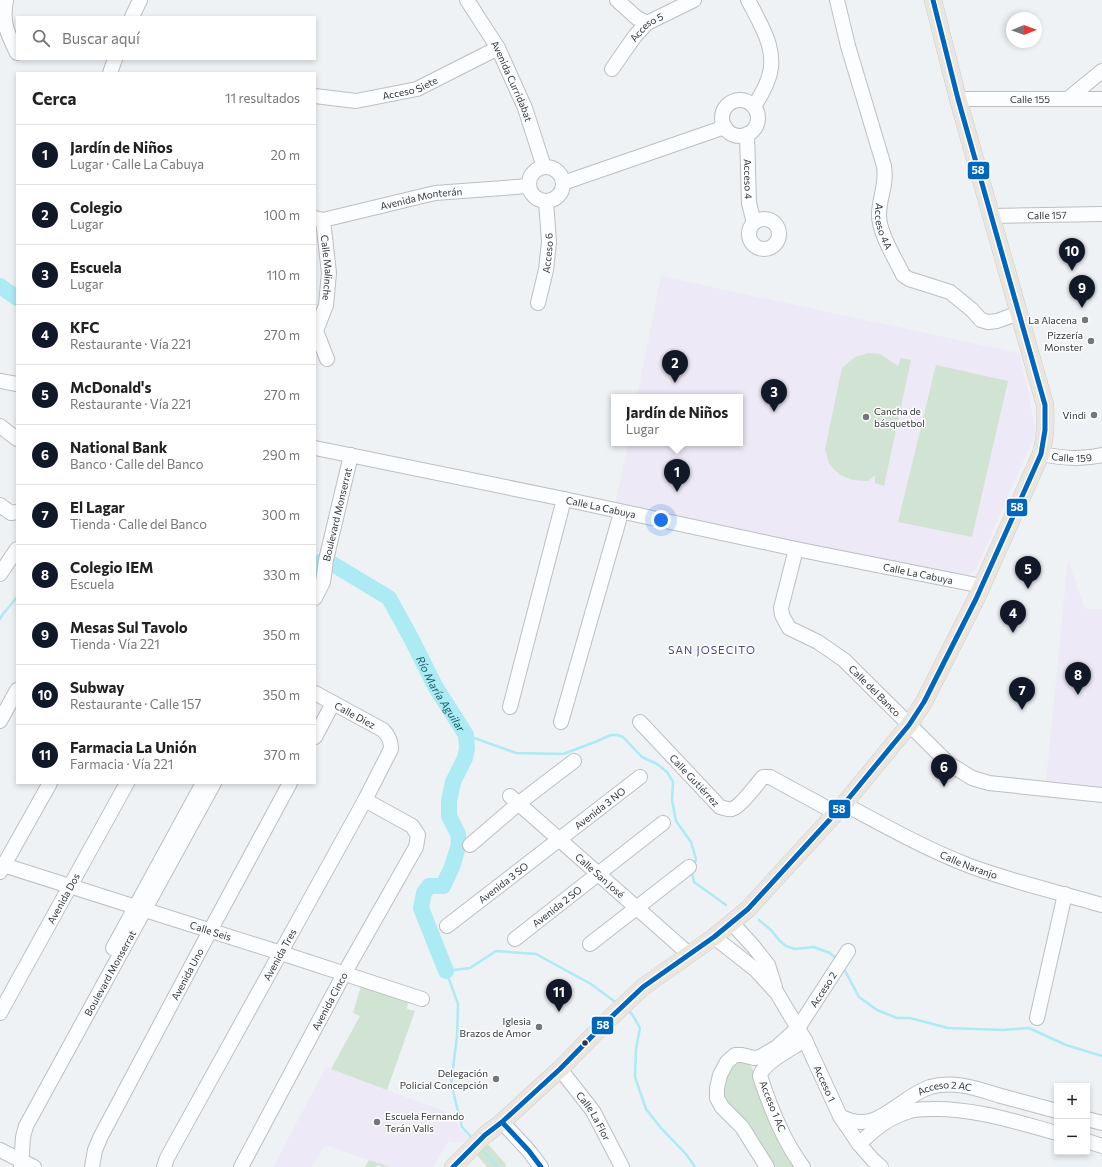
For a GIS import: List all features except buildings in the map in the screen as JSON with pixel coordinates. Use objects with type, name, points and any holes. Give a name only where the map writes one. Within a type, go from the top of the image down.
[{"type":"main road","points":[[453,1167],[485,1135],[502,1122],[560,1069],[643,986],[714,937],[748,909],[840,808],[909,725],[924,702],[982,586],[1041,454],[1045,441],[1045,405],[958,99],[933,0]]},
{"type":"street","points":[[6,0],[4,22],[8,35],[16,51]]},
{"type":"street","points":[[132,16],[140,0]]},
{"type":"street","name":"Avenida Curridabat","points":[[467,0],[498,48],[525,108],[544,168]]},
{"type":"street","points":[[617,0],[637,18],[647,23]]},
{"type":"street","name":"Acceso 5","points":[[612,69],[635,36],[647,23],[694,0]]},
{"type":"street","points":[[748,0],[768,37],[772,60],[768,81],[754,107]]},
{"type":"street","name":"Acceso 4A","points":[[837,0],[848,46],[884,166],[886,177],[879,205],[879,217],[882,231],[903,275],[909,279],[950,292],[972,310],[981,320],[988,322],[997,321],[1019,313]]},
{"type":"street","name":"Acceso Siete","points":[[316,96],[356,101],[417,89],[498,48]]},
{"type":"street","points":[[110,72],[115,60]]},
{"type":"street","points":[[1069,98],[1102,71]]},
{"type":"street","name":"Calle 155","points":[[958,99],[1102,99]]},
{"type":"street","points":[[738,100],[744,100],[754,107],[758,117],[752,131],[742,136],[732,134],[725,128],[722,116],[727,105],[738,100]]},
{"type":"street","points":[[563,184],[725,128]]},
{"type":"street","name":"Acceso 4","points":[[747,134],[749,202],[754,223]]},
{"type":"street","points":[[544,168],[550,168],[559,174],[563,184],[562,189],[556,198],[546,201],[533,195],[529,186],[535,172],[544,168]]},
{"type":"street","name":"Avenida Monterán","points":[[319,219],[435,193],[529,186]]},
{"type":"street","name":"Acceso 6","points":[[538,303],[546,270],[549,242],[546,201]]},
{"type":"street","name":"Calle 157","points":[[992,216],[1102,214]]},
{"type":"street","name":"Calle Malinche","points":[[316,329],[326,305],[329,273],[319,219]]},
{"type":"street","name":"Calle Malinche","points":[[316,333],[327,359]]},
{"type":"street","points":[[0,381],[16,384]]},
{"type":"street","points":[[0,426],[16,438]]},
{"type":"street","name":"Calle La Cabuya","points":[[316,448],[564,499],[796,549],[982,586]]},
{"type":"street","name":"Calle 159","points":[[1041,454],[1076,459],[1102,455]]},
{"type":"street","name":"Boulevard Monserrat","points":[[316,596],[323,582],[319,578],[351,455]]},
{"type":"street","points":[[510,707],[564,499]]},
{"type":"street","points":[[0,505],[11,513],[16,512]]},
{"type":"street","points":[[561,722],[622,512]]},
{"type":"street","name":"Calle del Banco","points":[[796,549],[781,608],[782,615],[789,628],[818,642],[844,660],[948,763],[972,778],[989,783],[1102,795]]},
{"type":"street","points":[[0,574],[16,550]]},
{"type":"street","points":[[0,721],[16,692]]},
{"type":"street","name":"Calle Diez","points":[[316,694],[383,730],[391,742]]},
{"type":"street","points":[[316,735],[333,704]]},
{"type":"street","name":"Calle Gutiérrez","points":[[640,722],[720,807],[728,810],[734,809],[763,777],[770,777],[840,808]]},
{"type":"street","name":"Avenida Tres","points":[[164,1167],[167,1158],[365,800],[389,755],[391,742]]},
{"type":"street","points":[[470,844],[514,799],[574,761]]},
{"type":"street","name":"Avenida 3 NO","points":[[559,839],[640,777]]},
{"type":"street","points":[[1,867],[49,784]]},
{"type":"street","name":"Avenida Dos","points":[[0,1013],[126,784]]},
{"type":"street","name":"Boulevard Monserrat","points":[[17,1162],[26,1126],[140,908],[202,784]]},
{"type":"street","name":"Boulevard Monserrat","points":[[140,908],[213,784]]},
{"type":"street","name":"Avenida Uno","points":[[92,1167],[95,1150],[102,1136],[289,784]]},
{"type":"street","name":"Calle San José","points":[[514,799],[689,954]]},
{"type":"street","name":"Avenida Cinco","points":[[241,1167],[344,974],[416,847],[418,835],[412,826],[365,800]]},
{"type":"street","name":"Calle Naranjo","points":[[840,808],[934,851],[996,875],[1102,905]]},
{"type":"street","name":"Avenida 2 SO","points":[[515,939],[663,823]]},
{"type":"street","name":"Avenida 3 SO","points":[[447,926],[559,839]]},
{"type":"street","name":"Calle Seis","points":[[1,867],[70,886],[422,999]]},
{"type":"street","points":[[590,944],[689,867]]},
{"type":"street","points":[[1037,1018],[1065,894]]},
{"type":"street","name":"Acceso 1","points":[[732,923],[768,965],[777,993]]},
{"type":"street","name":"Acceso 1","points":[[714,937],[756,970],[777,993],[802,1034],[840,1116],[859,1144],[881,1167]]},
{"type":"street","name":"Acceso 2","points":[[802,1034],[848,951]]},
{"type":"street","points":[[768,1167],[742,1127],[722,1108],[717,1098],[718,1082],[727,1062],[735,1055],[754,1058],[760,1057],[802,1034]]},
{"type":"street","name":"Acceso 1 AC","points":[[802,1034],[761,1071],[760,1076],[778,1123],[803,1167]]},
{"type":"street","name":"Calle La Flor","points":[[560,1069],[593,1111],[622,1167]]},
{"type":"street","name":"Acceso 2 AC","points":[[859,1144],[906,1106],[914,1094],[941,1084],[962,1085],[1054,1110]]},
{"type":"street","points":[[987,1115],[993,1094]]},
{"type":"street","name":"Acceso 2 AC","points":[[840,1116],[848,1121],[857,1123],[869,1122],[878,1119],[906,1106],[927,1109],[955,1109],[987,1115],[1054,1132]]},
{"type":"street","points":[[1090,1120],[1102,1123]]},
{"type":"street","points":[[502,1122],[529,1151],[541,1167]]},
{"type":"street","points":[[1090,1142],[1102,1146]]},
{"type":"street","points":[[0,1150],[17,1162],[34,1167]]},
{"type":"shaded area","points":[[661,276],[1019,353],[1036,433],[976,569],[963,578],[615,506],[627,446],[743,446],[743,394],[638,394]]},
{"type":"shaded area","points":[[1068,560],[1085,609],[1102,609],[1102,789],[1046,781]]},
{"type":"shaded area","name":"Escuela Fernando Terán Valls","points":[[326,1067],[454,1115],[461,1130],[471,1140],[456,1143],[449,1141],[433,1167],[390,1167],[325,1145],[312,1167],[273,1167]]},
{"type":"green space","points":[[869,353],[880,354],[898,366],[901,358],[911,360],[884,486],[875,483],[875,475],[868,481],[853,480],[840,475],[829,464],[825,449],[842,368],[855,357]]},
{"type":"green space","points":[[936,365],[1008,381],[972,537],[898,522]]},
{"type":"green space","points":[[361,986],[406,1000],[408,1003],[407,1009],[415,1011],[387,1090],[331,1069],[360,1016],[353,1013]]},
{"type":"green space","points":[[743,1062],[751,1066],[799,1167],[776,1167],[745,1120],[723,1100],[724,1073],[735,1063]]},
{"type":"green space","points":[[486,1142],[505,1163],[506,1167],[487,1167],[474,1152]]},
{"type":"green space","points":[[369,1160],[390,1167],[382,1167],[379,1165],[375,1167],[365,1167]]},
{"type":"waterway","name":"Río María Aguilar","points":[[0,286],[16,297]]},
{"type":"waterway","name":"Río María Aguilar","points":[[316,564],[326,560],[389,598],[435,686],[466,735],[467,748],[465,758],[453,782],[449,801],[449,816],[458,834],[459,844],[452,867],[443,886],[429,886],[424,893],[421,908],[446,971]]},
{"type":"waterway","points":[[0,619],[16,598]]},
{"type":"waterway","points":[[466,735],[516,753],[563,754],[611,735],[623,737],[642,757],[657,764],[667,772],[673,782],[672,800],[676,821],[691,842],[696,859],[692,873],[694,882],[726,905]]},
{"type":"waterway","points":[[759,920],[786,946],[795,949],[814,947],[830,953],[838,960]]},
{"type":"waterway","points":[[473,1139],[462,1127],[451,1083],[457,1037],[458,1004],[446,971],[470,968],[496,951],[536,954],[591,984],[618,1004]]},
{"type":"waterway","points":[[843,967],[859,997],[877,1010],[897,1018],[910,1018],[948,1028],[1003,1030],[1029,1028],[1066,1045],[1102,1056]]},
{"type":"waterway","points":[[627,1010],[632,1014],[640,1028],[636,1049],[635,1077],[646,1109],[661,1128],[686,1154],[695,1167]]},
{"type":"waterway","points":[[480,1147],[497,1167]]},
{"type":"transit line","name":"58","points":[[453,1167],[485,1135],[502,1122],[560,1069],[643,987],[714,937],[748,909],[844,804],[909,725],[924,702],[976,599],[1041,454],[1045,430],[1045,405],[958,99],[933,0]]},
{"type":"transit line","name":"58","points":[[502,1122],[529,1151],[541,1167]]},
{"type":"place","name":"Subway","points":[[1072,271]]},
{"type":"place","name":"Mesas Sul Tavolo","points":[[1082,308]]},
{"type":"place","name":"La Alacena","points":[[1085,320]]},
{"type":"place","name":"Pizzería Monster","points":[[1091,341]]},
{"type":"place","name":"Colegio","points":[[675,383]]},
{"type":"place","name":"Escuela","points":[[774,412]]},
{"type":"place","name":"Vindi","points":[[1094,415]]},
{"type":"place","name":"Cancha de básquetbol","points":[[866,417]]},
{"type":"place","name":"Jardín de Niños","points":[[677,492]]},
{"type":"place","name":"McDonald's","points":[[1028,589]]},
{"type":"place","name":"KFC","points":[[1013,633]]},
{"type":"place","name":"Colegio IEM","points":[[1078,695]]},
{"type":"place","name":"El Lagar","points":[[1022,710]]},
{"type":"place","name":"National Bank","points":[[944,787]]},
{"type":"place","name":"Farmacia La Unión","points":[[559,1012]]},
{"type":"place","name":"Iglesia Brazos de Amor","points":[[539,1027]]},
{"type":"place","name":"Delegación Policial Concepción","points":[[496,1079]]},
{"type":"place","name":"Escuela Fernando Terán Valls","points":[[377,1122]]},
{"type":"district","name":"SAN JOSECITO","points":[[712,649]]}]
